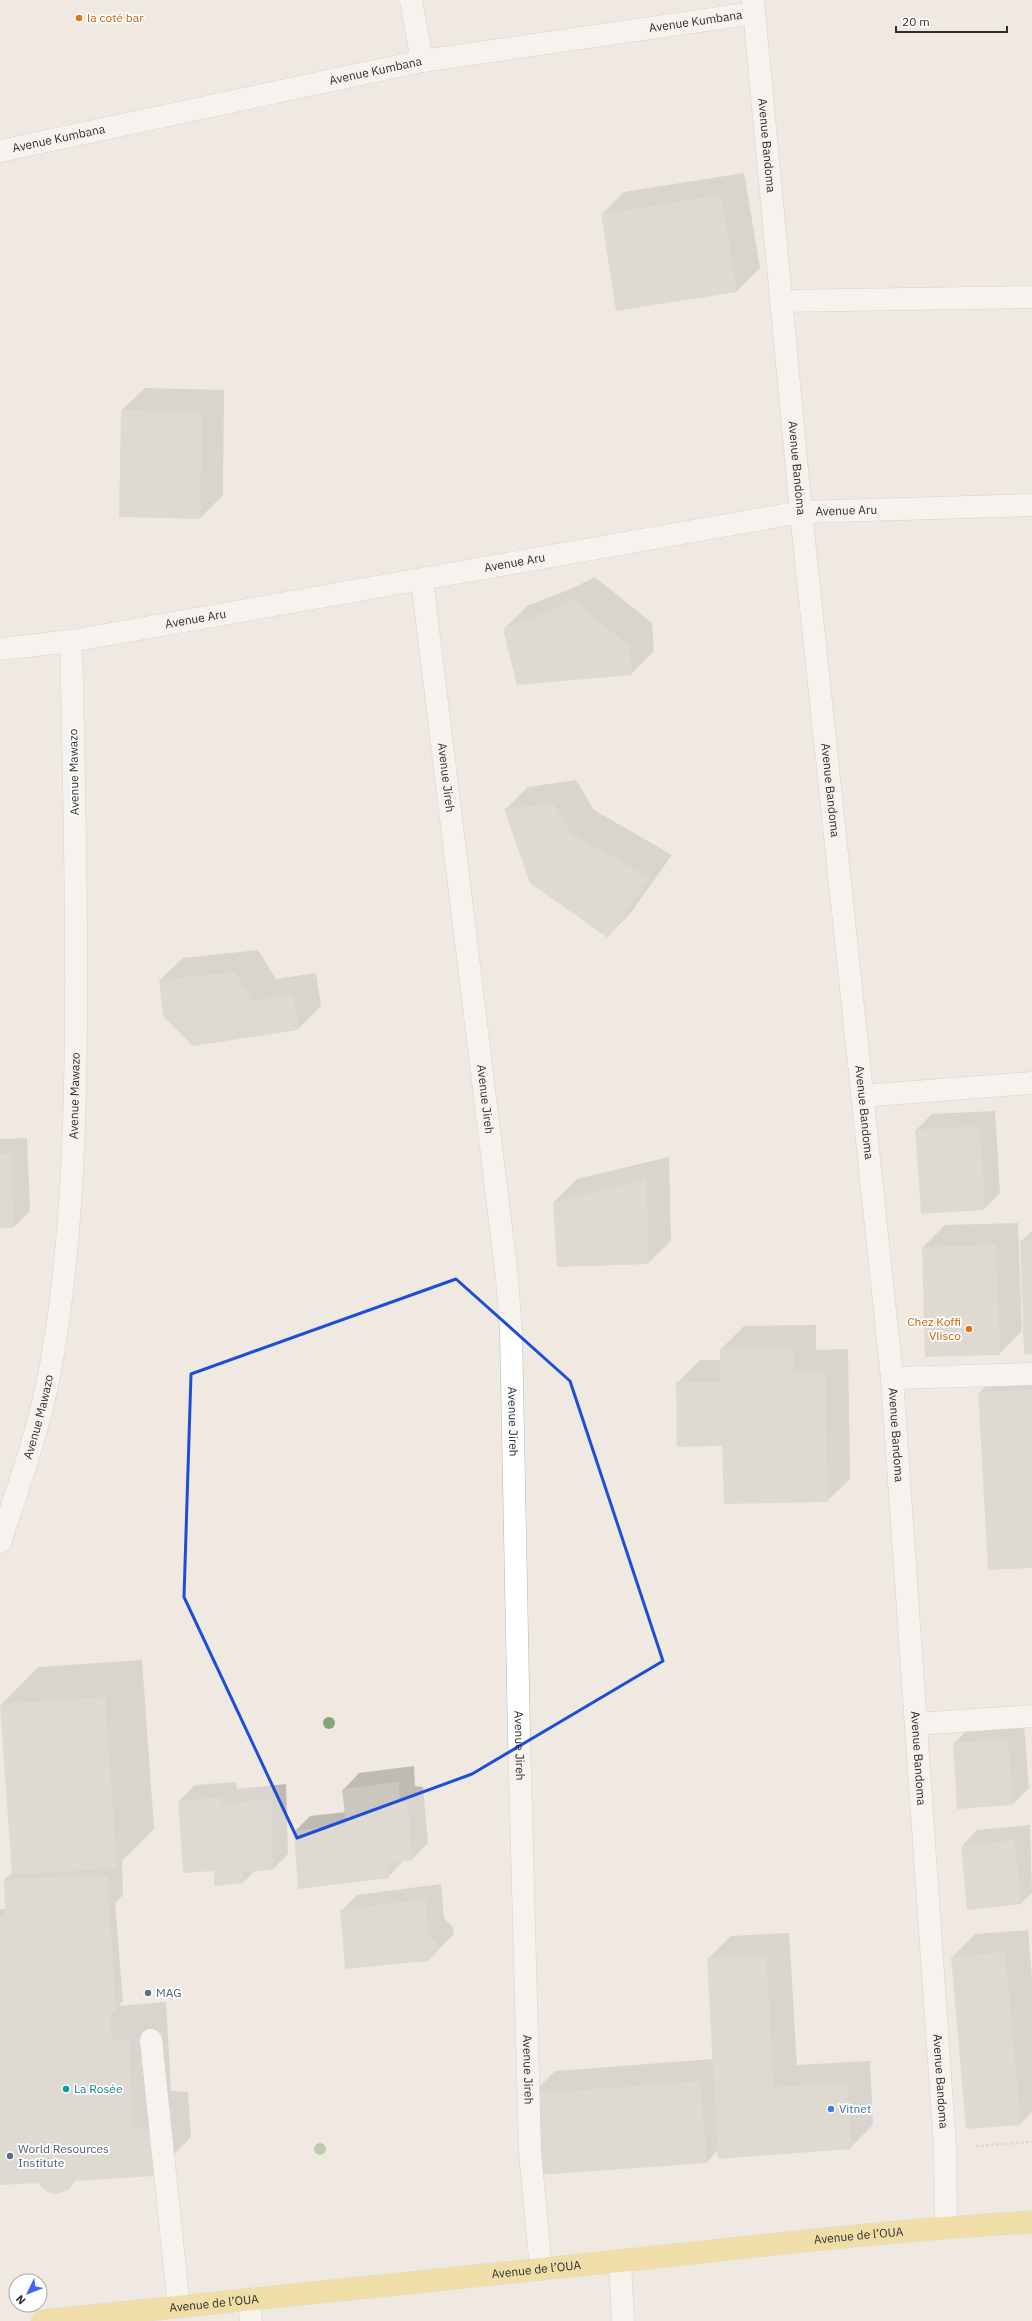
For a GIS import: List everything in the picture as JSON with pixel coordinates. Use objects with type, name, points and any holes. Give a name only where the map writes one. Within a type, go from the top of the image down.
[{"type":"main road","name":"Avenue de l’OUA","points":[[42,2321],[179,2307],[250,2311],[541,2269],[946,2227],[1032,2222]]},
{"type":"street","points":[[411,0],[422,61]]},
{"type":"street","name":"Avenue Kumbana","points":[[0,151],[422,61],[754,7]]},
{"type":"street","name":"Avenue Bandoma","points":[[754,7],[801,512],[892,1378],[945,2148],[946,2227]]},
{"type":"street","points":[[781,301],[1032,297]]},
{"type":"street","name":"Avenue Aru","points":[[0,648],[71,641],[801,512],[1032,505]]},
{"type":"street","name":"Avenue Jireh","points":[[422,580],[507,1278],[510,1324],[518,1735],[530,2152],[541,2269]]},
{"type":"street","name":"Avenue Mawazo","points":[[0,1542],[32,1444],[49,1373],[62,1298],[76,1138],[77,970],[71,641]]},
{"type":"street","points":[[862,1096],[1032,1083]]},
{"type":"street","points":[[892,1378],[1032,1374]]},
{"type":"street","points":[[916,1724],[1032,1716]]},
{"type":"street","points":[[151,2040],[179,2307]]},
{"type":"street","points":[[620,2261],[623,2321]]},
{"type":"path","points":[[945,2148],[1032,2142]]},
{"type":"highlighted area","points":[[456,1279],[570,1381],[663,1661],[472,1774],[297,1838],[184,1597],[191,1374]]},
{"type":"building","points":[[721,195],[737,292],[616,311],[601,214]]},
{"type":"building","points":[[121,410],[202,412],[200,519],[119,517]]},
{"type":"building","points":[[572,599],[629,646],[632,675],[517,685],[503,629],[550,611]]},
{"type":"building","points":[[553,803],[571,833],[650,878],[608,938],[530,883],[504,809]]},
{"type":"building","points":[[235,972],[253,1001],[293,995],[299,1030],[193,1046],[163,1016],[159,980]]},
{"type":"building","points":[[980,1126],[985,1210],[921,1214],[915,1130]]},
{"type":"building","points":[[11,1153],[14,1228],[0,1228],[0,1154]]},
{"type":"building","points":[[646,1179],[649,1264],[557,1267],[553,1202]]},
{"type":"building","points":[[1020,1241],[1032,1241],[1032,1354],[1024,1355]]},
{"type":"building","points":[[996,1245],[1000,1355],[925,1357],[922,1247]]},
{"type":"building","points":[[794,1348],[794,1372],[825,1372],[828,1502],[724,1504],[722,1446],[677,1447],[676,1382],[721,1382],[720,1349]]},
{"type":"building","points":[[1032,1390],[1032,1568],[988,1570],[978,1392]]},
{"type":"building","points":[[105,1697],[117,1868],[12,1875],[0,1704]]},
{"type":"building","points":[[1008,1739],[1013,1805],[957,1809],[953,1743]]},
{"type":"building","points":[[399,1782],[400,1802],[408,1803],[412,1860],[387,1864],[389,1878],[298,1889],[294,1831],[346,1825],[342,1789]]},
{"type":"building","points":[[221,1797],[222,1804],[271,1799],[273,1870],[243,1872],[244,1883],[214,1886],[214,1871],[183,1873],[178,1801]]},
{"type":"building","points":[[1014,1840],[1022,1904],[967,1910],[961,1846]]},
{"type":"building","points":[[107,1876],[116,2010],[110,2014],[112,2040],[129,2040],[133,2129],[150,2129],[154,2176],[75,2181],[68,2190],[57,2194],[47,2192],[37,2183],[0,2185],[0,1916],[5,1915],[4,1879]]},
{"type":"building","points":[[426,1899],[428,1934],[437,1943],[438,1951],[428,1961],[345,1969],[340,1910]]},
{"type":"building","points":[[1005,1952],[1021,2125],[966,2129],[951,1957]]},
{"type":"building","points":[[766,1956],[774,2087],[847,2083],[851,2149],[718,2159],[707,1958]]},
{"type":"building","points":[[700,2081],[707,2163],[538,2175],[531,2094]]},
{"type":"place","name":"la coté bar","points":[[79,18]]},
{"type":"place","name":"Chez Koffi Vlisco","points":[[969,1329]]},
{"type":"place","name":"MAG","points":[[148,1993]]},
{"type":"place","name":"La Rosée","points":[[66,2089]]},
{"type":"place","name":"Vitnet","points":[[831,2109]]},
{"type":"place","name":"World Resources Institute","points":[[10,2156]]}]
